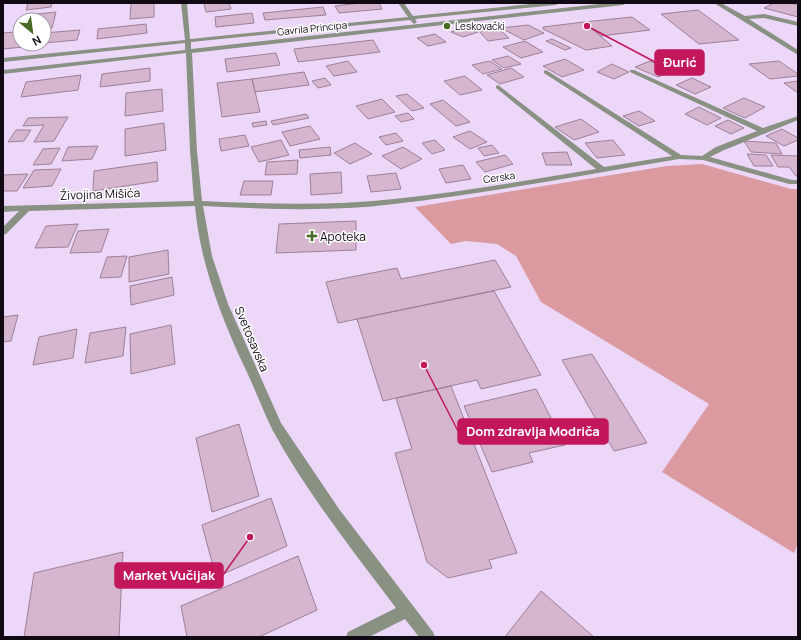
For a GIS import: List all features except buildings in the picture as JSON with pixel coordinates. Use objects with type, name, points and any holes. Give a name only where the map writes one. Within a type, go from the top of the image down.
[{"type":"street","name":"Svetosavska","points":[[184,3],[198,203],[209,261],[234,334],[281,434],[330,506],[428,637]]},
{"type":"street","points":[[401,3],[416,26]]},
{"type":"street","name":"Gavrila Principa","points":[[3,72],[188,46],[411,18],[556,3]]},
{"type":"street","name":"Gavrila Principa","points":[[3,60],[188,46],[416,26],[624,3]]},
{"type":"street","points":[[717,3],[744,18],[798,53]]},
{"type":"street","points":[[730,3],[744,18]]},
{"type":"street","points":[[744,18],[764,16],[798,24]]},
{"type":"street","points":[[632,71],[763,131]]},
{"type":"street","points":[[546,72],[679,157]]},
{"type":"street","points":[[498,87],[602,170]]},
{"type":"street","points":[[703,158],[719,148],[798,118]]},
{"type":"street","name":"Cerska","points":[[198,203],[252,206],[325,206],[393,202],[507,186],[679,157],[703,158],[792,182],[798,182]]},
{"type":"street","name":"Živojina Mišića","points":[[3,209],[198,203]]},
{"type":"street","points":[[3,232],[27,208]]},
{"type":"street","points":[[353,637],[407,610]]},
{"type":"shaded area","points":[[702,164],[791,189],[798,189],[798,543],[794,553],[662,472],[709,404],[541,302],[516,256],[497,244],[466,241],[451,244],[415,207],[667,166]]},
{"type":"place","name":"Leskovački","points":[[447,26]]},
{"type":"place","name":"Đurić","points":[[587,26]]},
{"type":"place","name":"Apoteka","points":[[312,236]]},
{"type":"place","name":"Dom zdravlja Modriča","points":[[424,365]]},
{"type":"place","name":"Market Vučijak","points":[[250,537]]}]
